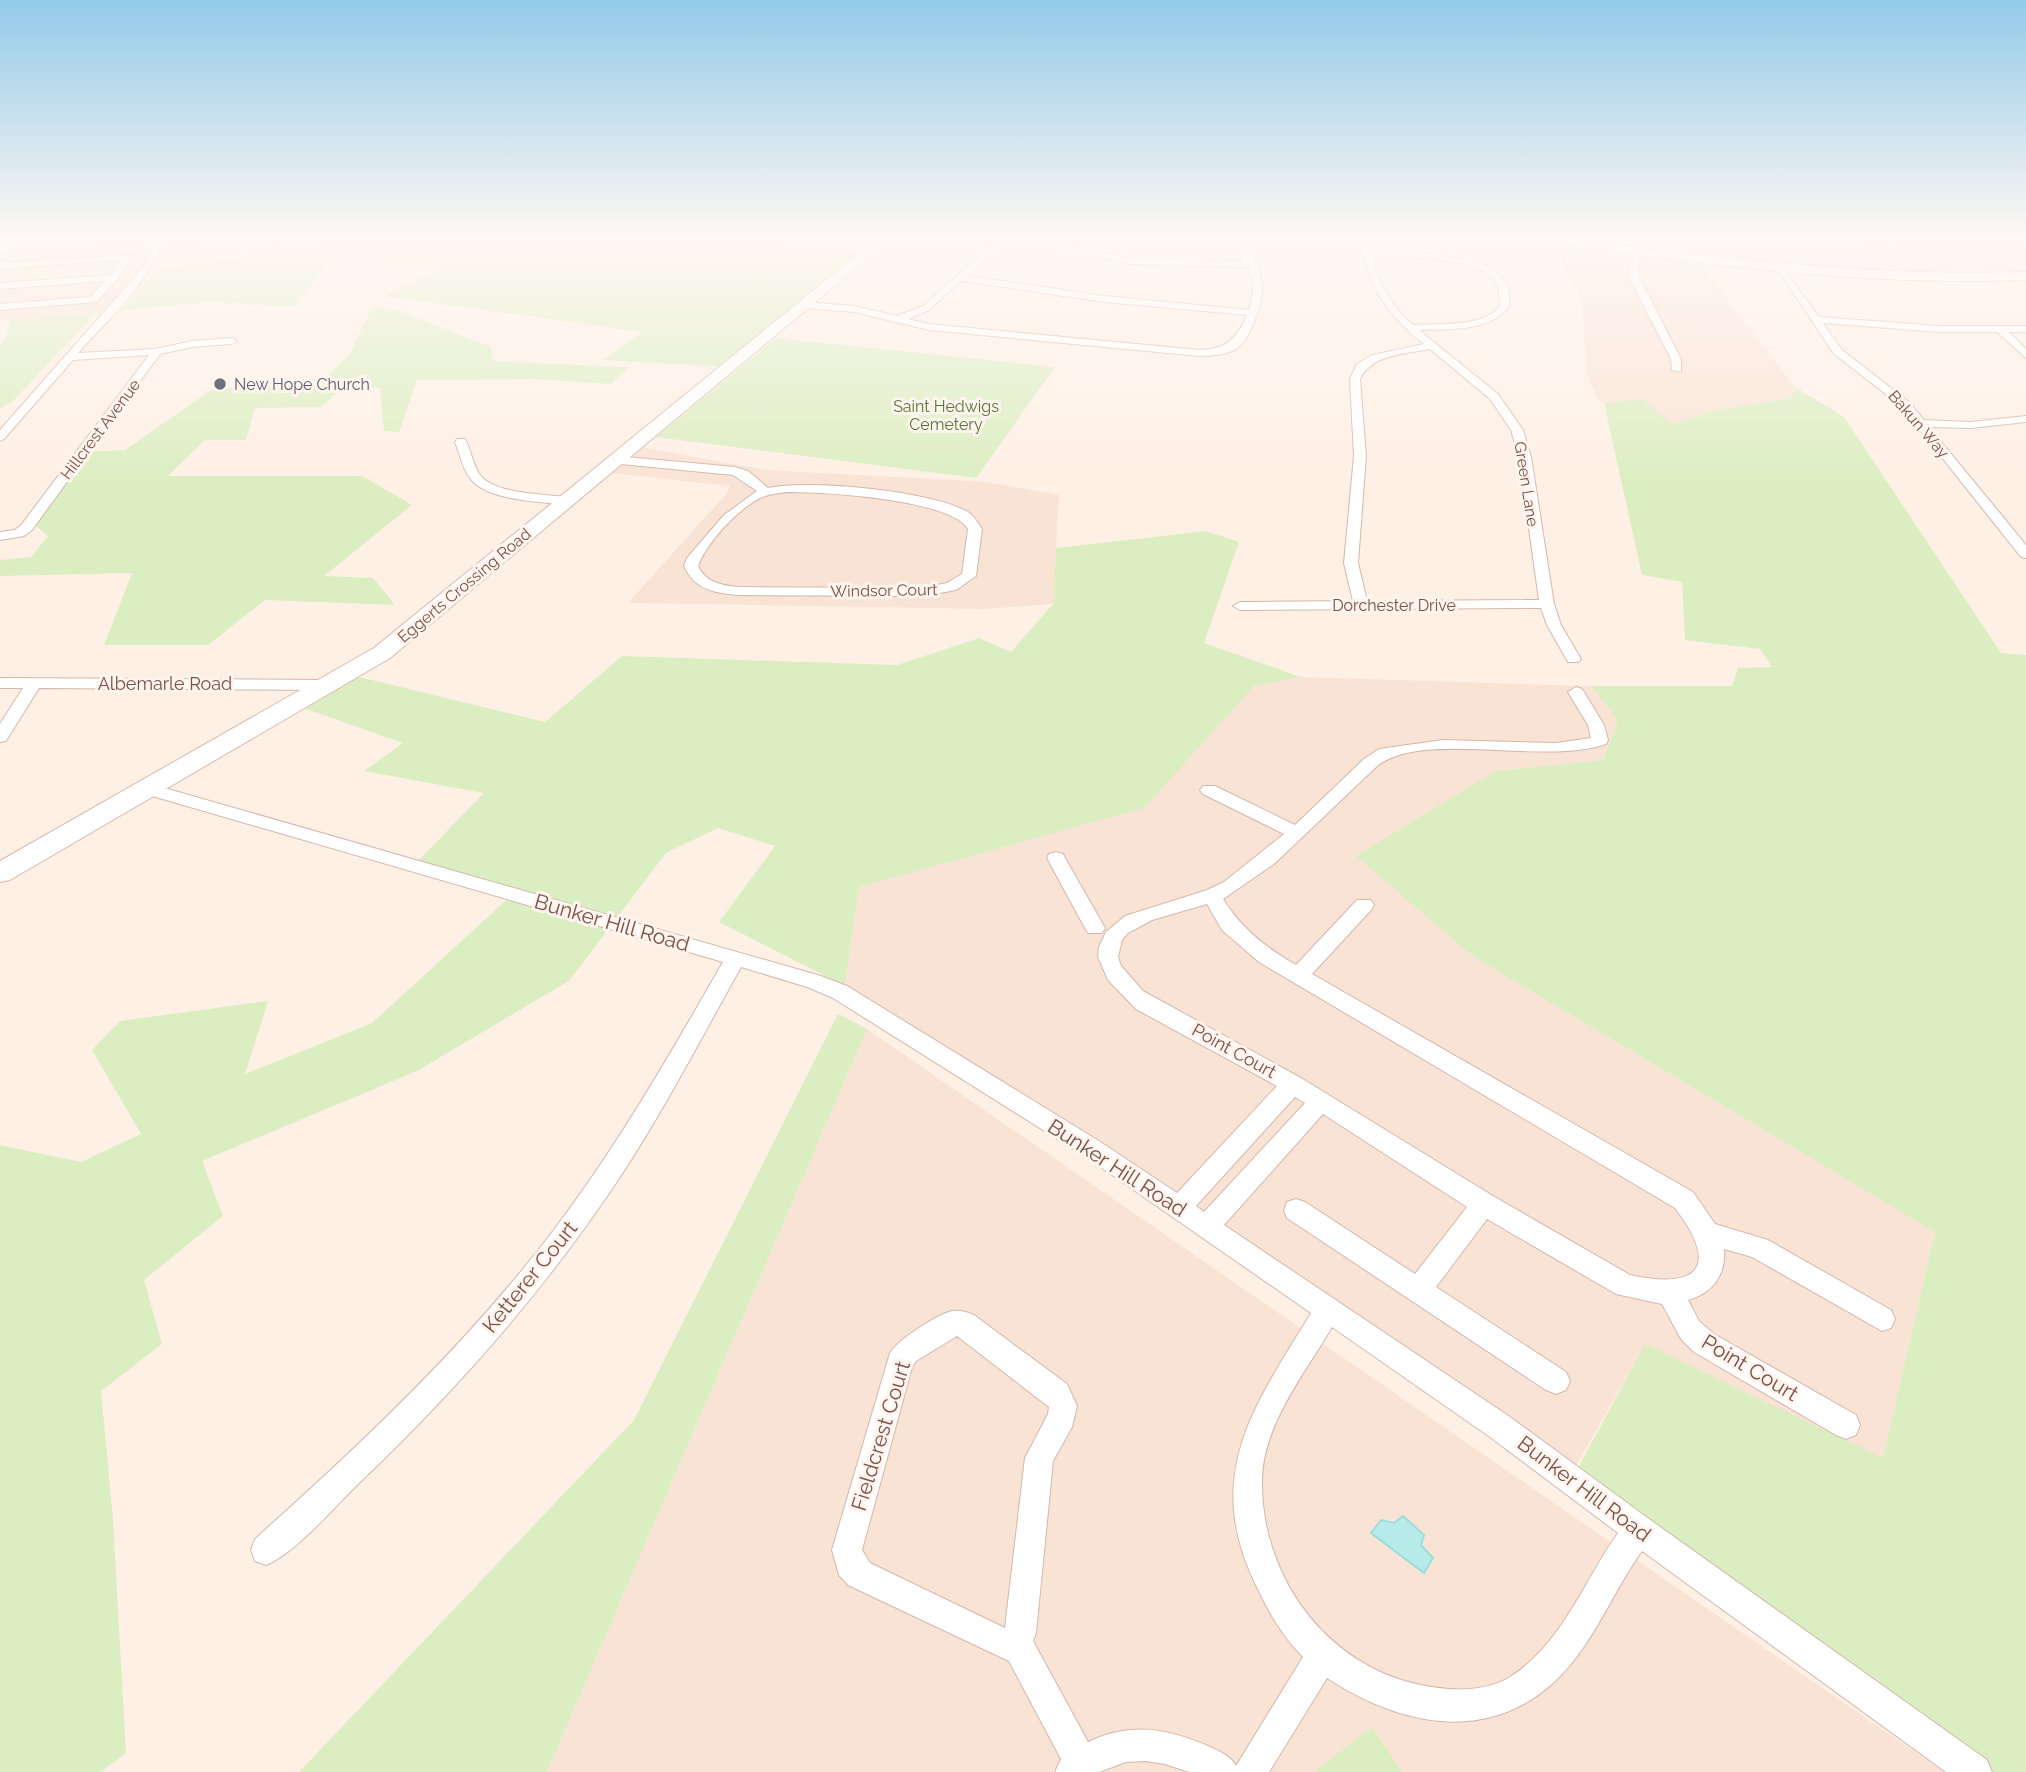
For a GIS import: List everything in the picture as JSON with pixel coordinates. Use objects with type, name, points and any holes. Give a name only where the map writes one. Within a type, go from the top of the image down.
[{"type":"street","points":[[0,437],[102,320]]},
{"type":"street","name":"Eggerts Crossing Road","points":[[0,873],[382,653],[786,320]]},
{"type":"street","points":[[897,320],[929,327],[1186,353],[1221,350],[1239,341],[1249,320]]},
{"type":"street","name":"Green Lane","points":[[1402,320],[1494,398],[1520,436],[1525,451],[1547,604],[1554,625],[1573,659]]},
{"type":"street","points":[[1409,328],[1469,324],[1486,320]]},
{"type":"street","points":[[1656,320],[1676,359],[1678,370]]},
{"type":"street","points":[[1818,320],[1913,327],[2026,329]]},
{"type":"street","name":"Bakun Way","points":[[1818,320],[1838,352],[1896,394],[2019,537],[2026,554]]},
{"type":"street","points":[[2001,330],[2026,355]]},
{"type":"street","points":[[70,357],[155,352],[192,344],[232,341]]},
{"type":"street","points":[[1361,605],[1351,563],[1360,456],[1355,379],[1361,366],[1376,357],[1431,346]]},
{"type":"street","name":"Hillcrest Avenue","points":[[0,536],[19,533],[27,527],[155,352]]},
{"type":"street","points":[[1921,423],[1987,425],[2026,419]]},
{"type":"street","points":[[461,442],[475,477],[481,482],[501,491],[565,500]]},
{"type":"street","points":[[615,460],[735,471],[744,474],[766,492]]},
{"type":"street","name":"Windsor Court","points":[[808,488],[950,509],[966,516],[975,529],[972,569],[969,576],[959,584],[923,592],[737,591],[702,582],[691,571],[698,550],[746,502],[766,492],[808,488]]},
{"type":"street","name":"Dorchester Drive","points":[[1240,606],[1547,604]]},
{"type":"street","name":"Albemarle Road","points":[[0,683],[330,685]]},
{"type":"street","points":[[0,737],[34,683]]},
{"type":"street","name":"Point Court","points":[[1576,692],[1596,725],[1600,740],[1586,747],[1473,744],[1386,751],[1245,878],[1212,896],[1130,922],[1112,939],[1109,962],[1126,990],[1143,1003],[1293,1084],[1484,1204],[1625,1286],[1650,1294],[1671,1295],[1690,1330],[1704,1343],[1846,1425]]},
{"type":"street","name":"Bunker Hill Road","points":[[148,789],[736,958],[814,981],[840,992],[1094,1150],[1500,1427],[1638,1530],[1975,1772]]},
{"type":"street","points":[[1209,790],[1295,832]]},
{"type":"street","points":[[1056,858],[1095,928]]},
{"type":"street","points":[[1212,896],[1229,925],[1246,942],[1298,976],[1669,1190],[1698,1216],[1708,1233],[1713,1251],[1711,1267],[1704,1280],[1690,1290],[1671,1295]]},
{"type":"street","points":[[1298,976],[1364,905]]},
{"type":"street","name":"Ketterer Court","points":[[266,1549],[388,1436],[464,1357],[528,1283],[594,1196],[636,1131],[736,958]]},
{"type":"street","points":[[1180,1208],[1293,1084]]},
{"type":"street","points":[[1206,1227],[1321,1101]]},
{"type":"street","points":[[1419,1290],[1484,1204]]},
{"type":"street","points":[[1296,1210],[1556,1381]]},
{"type":"street","points":[[1708,1233],[1759,1248],[1882,1319]]},
{"type":"street","points":[[1328,1309],[1252,1448],[1247,1477],[1247,1514],[1254,1551],[1270,1587],[1292,1622],[1323,1655],[1354,1678],[1391,1696],[1430,1706],[1465,1707],[1494,1701],[1525,1686],[1553,1661],[1603,1589],[1621,1552],[1638,1530]]},
{"type":"street","name":"Fieldcrest Court","points":[[954,1323],[965,1324],[986,1339],[1057,1394],[1063,1406],[1062,1417],[1039,1458],[1020,1633],[1016,1643],[1007,1646],[859,1574],[850,1564],[847,1550],[900,1362],[906,1352],[954,1323]]},
{"type":"street","points":[[1016,1643],[1076,1768],[1111,1748],[1145,1744],[1173,1747],[1204,1760],[1221,1772]]},
{"type":"street","points":[[1250,1772],[1323,1655]]},
{"type":"shaded area","points":[[1583,320],[1743,320],[1795,387],[1792,398],[1713,411],[1671,424],[1643,399],[1604,403],[1598,400],[1587,372]]},
{"type":"shaded area","points":[[642,447],[767,470],[987,482],[1059,495],[1053,604],[985,609],[628,603],[727,493],[730,486],[610,473]]},
{"type":"shaded area","points":[[1301,677],[1591,686],[1618,720],[1603,760],[1496,771],[1474,957],[1935,1232],[1883,1459],[1645,1345],[1569,1478],[845,986],[859,887],[1143,808],[1254,686]]},
{"type":"shaded area","points":[[867,1029],[1944,1772],[547,1772]]},
{"type":"green space","points":[[11,320],[90,320],[12,402],[0,409],[0,344],[5,338]]},
{"type":"green space","points":[[366,320],[422,320],[491,347],[493,361],[629,367],[611,384],[533,379],[417,380],[399,432],[384,431],[380,388],[341,388],[322,407],[255,408],[246,440],[205,440],[168,476],[362,476],[412,505],[324,576],[373,578],[395,605],[265,600],[208,645],[104,645],[132,573],[0,576],[0,560],[31,557],[48,536],[28,519],[82,452],[125,450],[211,390],[325,378],[350,354]]},
{"type":"green space","points":[[553,320],[786,320],[728,367],[603,360],[642,332]]},
{"type":"green space","name":"Saint Hedwigs Cemetery","points":[[776,338],[1055,367],[976,478],[656,437]]},
{"type":"green space","points":[[1795,387],[1844,417],[2001,653],[2026,655],[2026,1772],[1968,1772],[1572,1479],[1645,1344],[1883,1458],[1935,1232],[1474,957],[1356,856],[1496,771],[1603,760],[1618,720],[1591,686],[1732,686],[1738,668],[1772,667],[1760,649],[1685,640],[1682,582],[1642,575],[1604,403],[1643,399],[1671,424],[1713,411],[1792,398]]},
{"type":"green space","points":[[1206,531],[1239,542],[1204,643],[1301,677],[1254,686],[1144,808],[859,887],[845,986],[719,922],[775,846],[718,828],[666,853],[569,981],[417,1071],[202,1161],[223,1216],[144,1280],[162,1344],[101,1391],[113,1519],[126,1753],[101,1772],[0,1772],[0,1145],[81,1162],[141,1134],[92,1050],[120,1021],[268,1001],[245,1074],[372,1023],[513,894],[411,868],[484,793],[364,771],[403,743],[292,704],[343,673],[545,722],[622,656],[897,665],[979,638],[1011,652],[1053,604],[1056,548]]},
{"type":"green space","points":[[838,1014],[867,1029],[547,1772],[299,1772],[634,1420]]},
{"type":"green space","points":[[1372,1727],[1402,1772],[1314,1772]]},
{"type":"water","points":[[1403,1516],[1424,1535],[1421,1545],[1433,1558],[1424,1573],[1371,1533],[1381,1520],[1394,1523]]},
{"type":"place","name":"New Hope Church","points":[[220,384]]}]
